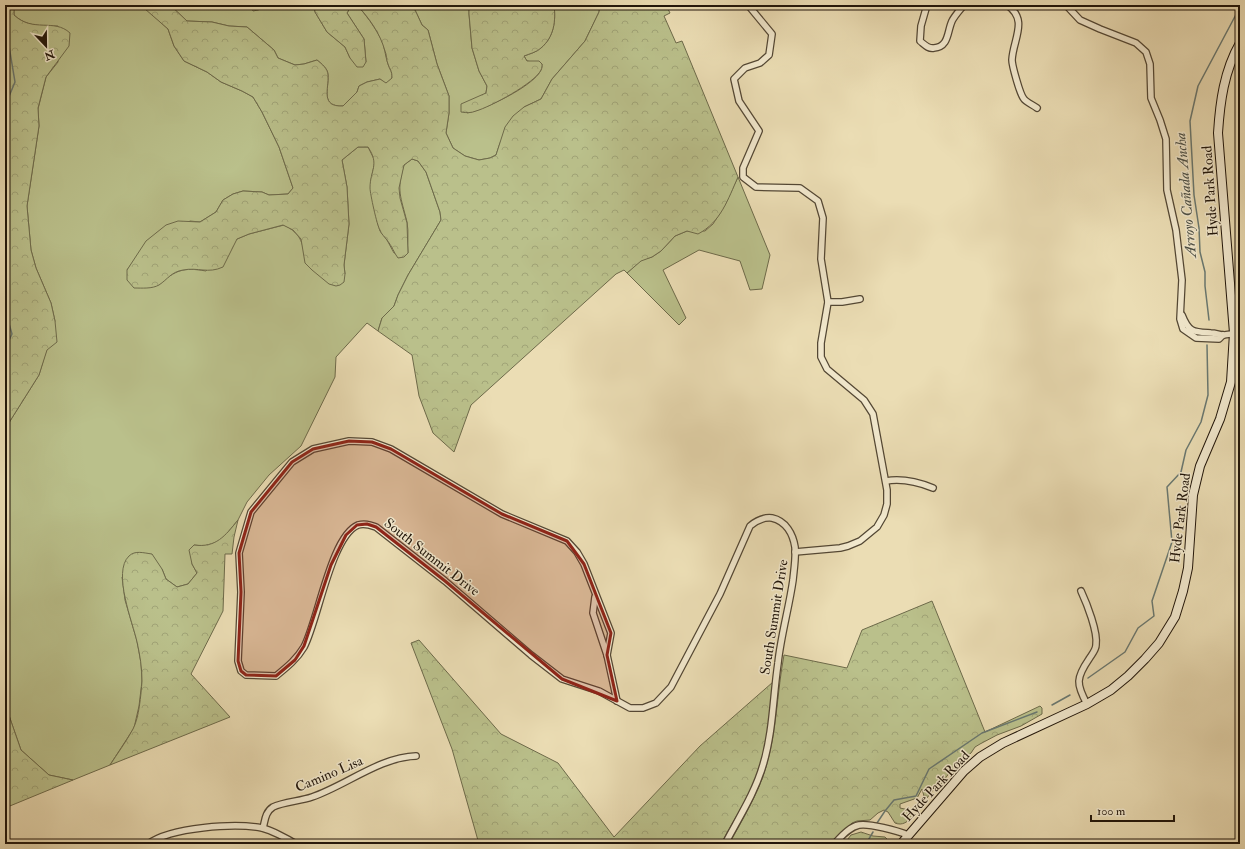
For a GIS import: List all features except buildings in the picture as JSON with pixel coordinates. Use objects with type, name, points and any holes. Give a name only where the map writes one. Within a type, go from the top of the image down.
[{"type":"main road","name":"Hyde Park Road","points":[[901,844],[964,771],[980,757],[1003,743],[1087,704],[1111,690],[1141,663],[1158,643],[1175,617],[1188,568],[1193,495],[1200,466],[1220,419],[1231,382],[1237,333],[1218,133],[1220,107],[1226,76],[1240,43]]},
{"type":"street","points":[[748,5],[772,34],[769,55],[760,63],[745,68],[734,79],[739,101],[759,131],[743,168],[743,177],[756,188],[800,188],[818,201],[823,218],[821,259],[828,302],[820,343],[821,357],[827,369],[864,400],[873,414],[886,481],[887,504],[884,515],[877,527],[866,536],[848,546],[795,552]]},
{"type":"street","points":[[927,5],[921,26],[920,41],[930,48],[939,48],[944,44],[952,21],[964,5]]},
{"type":"street","points":[[1008,5],[1013,9],[1020,23],[1012,60],[1015,74],[1023,99],[1037,108]]},
{"type":"street","points":[[1066,5],[1080,20],[1136,43],[1146,52],[1150,64],[1151,98],[1166,139],[1167,190],[1176,230],[1182,280],[1181,311],[1188,327],[1195,332],[1223,335],[1237,333]]},
{"type":"street","points":[[828,302],[842,302],[860,299]]},
{"type":"street","name":"South Summit Drive","points":[[607,655],[611,633],[584,564],[577,552],[567,542],[502,514],[391,449],[372,442],[349,441],[313,449],[292,462],[251,512],[239,553],[241,592],[238,661],[241,671],[246,675],[276,676],[295,660],[304,646],[331,565],[346,535],[358,525],[367,524],[376,527],[445,580],[531,655],[562,679],[599,691],[630,708],[643,708],[656,703],[671,687],[717,600],[748,531],[754,523],[767,518],[776,519],[784,524],[792,535],[795,552],[790,600],[778,657],[766,754],[757,782],[725,844]]},
{"type":"street","points":[[886,481],[894,479],[918,482],[933,488]]},
{"type":"street","points":[[1081,591],[1096,638],[1094,651],[1081,671],[1078,679],[1079,688],[1087,704]]},
{"type":"street","name":"South Summit Drive","points":[[596,596],[593,613],[607,655],[617,701]]},
{"type":"street","name":"Camino Lisa","points":[[263,828],[266,815],[273,808],[313,797],[371,769],[406,756],[416,756]]},
{"type":"street","points":[[834,844],[851,829],[859,825],[896,830],[908,835]]},
{"type":"street","points":[[148,844],[155,839],[187,829],[232,827],[263,828],[296,844]]},
{"type":"highlighted area","points":[[349,441],[372,442],[391,449],[502,514],[567,541],[584,564],[611,633],[607,655],[617,701],[562,679],[445,581],[376,527],[367,524],[357,525],[346,535],[331,565],[304,646],[295,660],[276,676],[246,675],[241,671],[238,661],[241,592],[239,553],[251,512],[292,462],[313,449]]},
{"type":"green space","points":[[5,5],[14,5],[14,15],[21,20],[36,25],[57,26],[70,33],[69,46],[46,77],[38,108],[39,126],[27,206],[31,250],[36,268],[51,303],[55,321],[57,342],[47,350],[39,375],[5,429]]},
{"type":"green space","points":[[14,5],[144,5],[146,9],[168,29],[174,46],[184,61],[207,72],[221,82],[253,97],[279,147],[293,188],[288,194],[269,195],[262,192],[243,191],[233,194],[223,200],[216,212],[200,222],[190,221],[135,259],[127,270],[158,285],[180,271],[191,269],[206,271],[237,239],[249,234],[284,225],[295,232],[301,240],[306,263],[345,274],[344,265],[349,224],[347,187],[342,160],[358,147],[368,147],[375,161],[371,180],[377,221],[380,231],[394,253],[408,253],[408,226],[401,200],[400,181],[404,165],[412,159],[418,161],[426,172],[440,212],[441,220],[408,275],[394,306],[382,318],[378,331],[367,323],[336,357],[335,377],[301,446],[269,475],[247,502],[238,520],[224,537],[218,542],[204,546],[194,545],[192,564],[197,573],[188,584],[177,587],[166,579],[162,569],[122,577],[125,600],[137,641],[141,663],[142,681],[139,706],[134,728],[110,765],[73,780],[49,775],[21,750],[5,704],[5,429],[39,375],[55,321],[51,303],[36,268],[31,250],[27,206],[39,126],[38,109],[46,77],[58,62],[58,26],[35,25],[24,22],[14,15]]},
{"type":"green space","points":[[144,5],[170,5],[187,21],[212,22],[229,26],[247,27],[274,50],[278,58],[295,65],[317,60],[328,73],[328,100],[331,104],[336,106],[343,106],[357,92],[359,86],[367,82],[380,79],[386,83],[392,78],[386,53],[380,38],[370,21],[357,5],[412,5],[422,25],[428,30],[437,64],[449,96],[449,113],[446,133],[453,148],[465,156],[479,160],[496,155],[505,127],[513,116],[524,107],[541,99],[552,79],[585,41],[599,12],[600,5],[666,5],[670,13],[664,16],[676,43],[682,41],[738,177],[723,209],[713,223],[706,229],[698,234],[687,231],[675,236],[661,251],[652,257],[641,261],[627,273],[624,270],[616,274],[471,405],[454,452],[433,433],[419,396],[412,355],[378,331],[382,318],[394,306],[408,275],[441,220],[440,212],[426,172],[418,161],[412,159],[404,165],[399,188],[400,198],[407,223],[408,253],[404,257],[398,258],[389,242],[381,233],[372,202],[370,182],[374,163],[372,153],[368,147],[358,147],[342,160],[347,187],[349,224],[344,265],[344,282],[340,285],[336,286],[329,284],[305,263],[301,239],[293,230],[283,225],[249,234],[237,239],[223,267],[218,269],[188,269],[179,271],[159,285],[150,288],[134,288],[127,280],[127,270],[146,241],[166,225],[178,221],[200,222],[216,212],[223,200],[233,194],[243,191],[262,192],[269,195],[288,194],[293,188],[279,147],[253,97],[221,82],[207,72],[184,61],[174,46],[168,29],[145,9]]},
{"type":"green space","points":[[170,5],[250,5],[250,7],[258,10],[267,5],[314,5],[315,12],[327,32],[345,47],[350,58],[366,62],[364,39],[347,13],[350,8],[357,5],[370,21],[381,39],[392,78],[386,84],[380,79],[367,82],[359,86],[357,92],[343,106],[336,106],[331,104],[328,100],[327,71],[317,60],[295,65],[278,58],[274,50],[247,27],[229,26],[212,22],[187,21]]},
{"type":"green space","points":[[250,5],[267,5],[253,11]]},
{"type":"green space","points":[[314,5],[356,5],[350,8],[347,13],[364,39],[366,62],[363,67],[357,67],[350,58],[345,47],[327,32],[315,12]]},
{"type":"green space","points":[[412,5],[469,5],[472,48],[479,71],[487,86],[486,93],[480,97],[467,113],[485,107],[508,96],[519,90],[537,76],[542,68],[542,64],[527,61],[524,56],[535,52],[549,39],[555,17],[554,5],[600,5],[599,12],[585,41],[552,79],[541,99],[524,107],[500,143],[496,155],[479,160],[465,156],[453,148],[446,133],[449,113],[449,96],[437,64],[428,30],[422,25]]},
{"type":"green space","points":[[469,5],[554,5],[555,17],[549,39],[537,51],[524,56],[527,61],[539,61],[542,64],[537,75],[521,88],[501,100],[483,109],[467,113],[461,112],[461,104],[486,93],[487,86],[479,71],[472,48]]},
{"type":"green space","points":[[738,177],[770,255],[762,289],[750,290],[740,261],[699,250],[663,270],[686,318],[679,325],[627,273],[641,260],[652,257],[661,251],[675,236],[687,231],[705,231],[713,224],[725,205]]},
{"type":"green space","points":[[238,520],[232,554],[225,554],[223,611],[191,674],[230,717],[110,765],[133,729],[137,719],[142,681],[139,652],[123,585],[124,564],[131,554],[140,552],[152,554],[162,569],[166,579],[177,587],[188,584],[197,573],[192,564],[189,550],[194,545],[208,545],[219,540]]},
{"type":"green space","points":[[932,601],[985,732],[1040,706],[1042,708],[1042,714],[1021,726],[997,735],[975,747],[971,753],[953,768],[941,784],[933,790],[927,798],[924,796],[922,789],[917,798],[900,804],[900,808],[909,810],[912,815],[905,823],[895,823],[888,812],[884,810],[870,820],[852,823],[830,844],[729,844],[745,816],[766,767],[775,725],[784,655],[847,668],[862,630]]},
{"type":"green space","points":[[419,640],[501,734],[558,763],[614,837],[700,746],[773,682],[767,736],[760,767],[747,797],[721,844],[479,844],[452,749],[411,643]]},
{"type":"green space","points":[[5,704],[21,750],[49,775],[73,780],[5,808]]},
{"type":"green space","points":[[861,832],[873,836],[885,837],[890,842],[888,844],[844,844],[851,835]]},
{"type":"waterway","name":"Arroyo Cañada Ancha","points":[[1209,320],[1205,272],[1200,252],[1199,228],[1194,195],[1190,121],[1198,86],[1240,7]]},
{"type":"waterway","points":[[5,39],[9,46],[15,82],[5,106]]},
{"type":"waterway","points":[[5,131],[8,148],[5,162]]},
{"type":"waterway","points":[[5,310],[12,334],[5,349]]},
{"type":"waterway","name":"Arroyo Cañada Ancha","points":[[1088,678],[1125,652],[1138,628],[1154,616],[1152,601],[1172,542],[1167,487],[1181,472],[1186,450],[1201,422],[1208,395],[1207,345]]},
{"type":"waterway","name":"Arroyo Cañada Ancha","points":[[1052,705],[1070,695]]},
{"type":"waterway","name":"Arroyo Cañada Ancha","points":[[877,823],[894,800],[916,796],[929,769],[982,733],[1037,712]]},
{"type":"waterway","name":"Arroyo Cañada Ancha","points":[[866,844],[873,832]]}]
